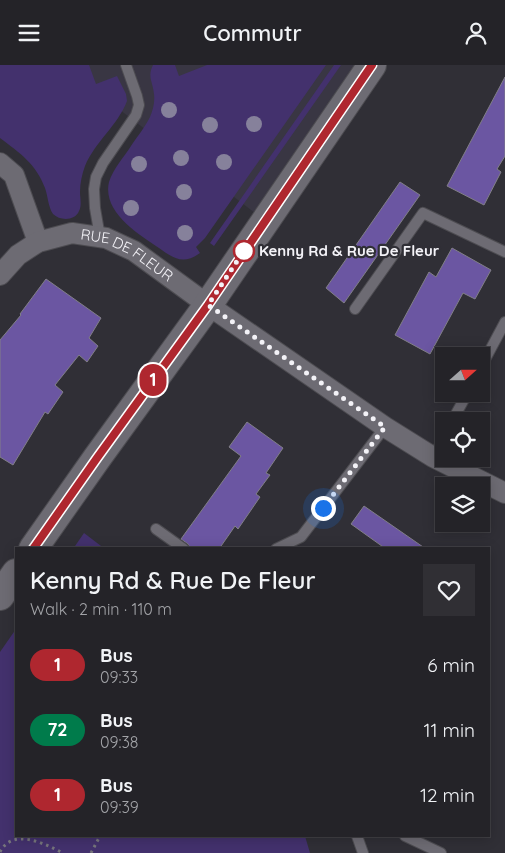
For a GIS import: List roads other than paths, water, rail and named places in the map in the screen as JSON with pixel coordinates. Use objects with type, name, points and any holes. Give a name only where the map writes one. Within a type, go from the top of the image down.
[{"type":"main road","points":[[34,547],[208,305],[372,65]]},
{"type":"main road","points":[[0,596],[15,574]]},
{"type":"street","points":[[0,163],[14,175],[38,242]]},
{"type":"street","name":"RUE DE FLEUR","points":[[0,275],[18,255],[38,242],[72,233],[106,238],[134,251],[208,305],[385,427],[433,457],[505,493]]},
{"type":"lane","points":[[100,237],[94,189],[96,177],[103,163],[136,115],[139,105],[126,65]]},
{"type":"lane","points":[[355,309],[423,213],[505,252]]},
{"type":"lane","points":[[490,350],[505,322]]},
{"type":"lane","points":[[280,547],[301,537],[385,427]]},
{"type":"lane","points":[[156,529],[181,547]]},
{"type":"lane","points":[[357,837],[363,853]]},
{"type":"lane","points":[[407,837],[433,852]]},
{"type":"place","name":"Kenny Rd & Rue De Fleur","points":[[244,251]]}]
